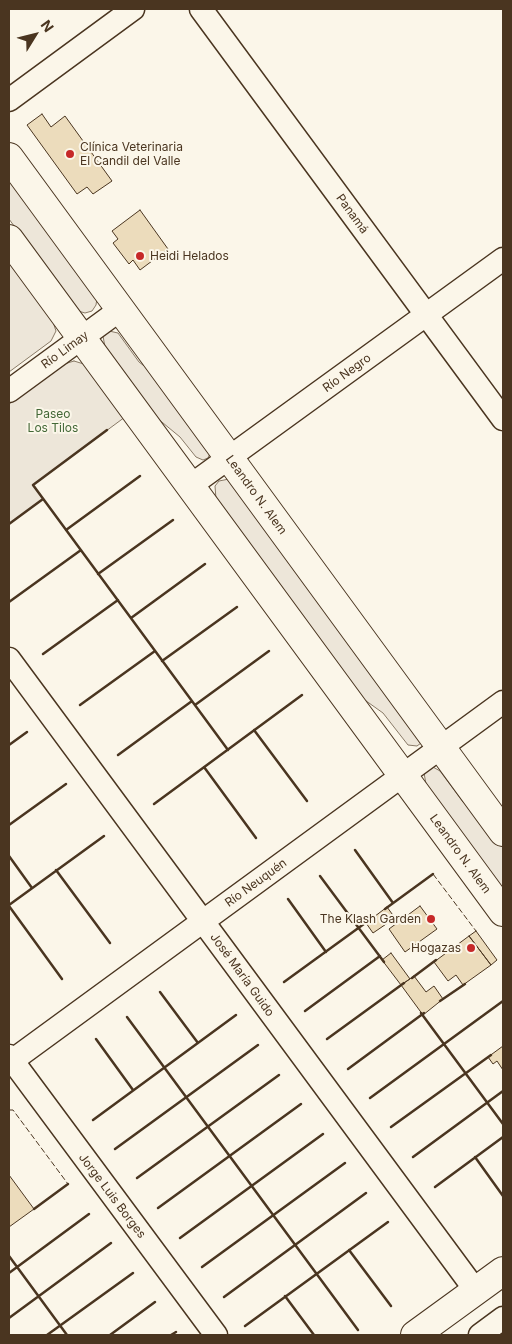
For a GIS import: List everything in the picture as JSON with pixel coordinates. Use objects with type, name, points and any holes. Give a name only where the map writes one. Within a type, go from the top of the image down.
[{"type":"main road","name":"Leandro N. Alem","points":[[9,157],[503,832]]},
{"type":"main road","name":"Leandro N. Alem","points":[[9,239],[503,912]]},
{"type":"main road","points":[[415,1335],[503,1271]]},
{"type":"street","points":[[9,100],[133,9]]},
{"type":"street","name":"Panamá","points":[[202,9],[503,419]]},
{"type":"street","name":"Río Negro","points":[[190,486],[503,259]]},
{"type":"street","name":"Río Limay","points":[[9,391],[121,310]]},
{"type":"street","name":"José María Guido","points":[[9,659],[476,1291]]},
{"type":"street","name":"Río Neuquén","points":[[10,1060],[203,922],[503,702]]},
{"type":"street","name":"Jorge Luis Borges","points":[[10,1060],[216,1335]]},
{"type":"street","points":[[480,1335],[503,1318]]},
{"type":"green space","points":[[9,176],[97,298],[96,305],[92,311],[85,313],[75,310],[9,219]]},
{"type":"green space","points":[[9,261],[53,322],[56,331],[51,341],[9,372]]},
{"type":"green space","points":[[109,331],[118,333],[139,362],[156,375],[211,451],[208,458],[203,460],[196,457],[180,437],[157,418],[105,347],[103,336]]},
{"type":"green space","name":"Paseo Los Tilos","points":[[74,361],[87,365],[125,417],[33,485],[43,499],[9,524],[9,404],[61,365]]},
{"type":"green space","points":[[229,479],[421,743],[417,746],[408,745],[383,713],[362,698],[216,499],[215,486],[219,481]]},
{"type":"green space","points":[[433,767],[440,771],[463,802],[480,816],[503,847],[503,890],[426,784],[424,773],[427,769]]},
{"type":"building","name":"Clínica Veterinaria El Candil del Valle","points":[[42,114],[51,127],[65,116],[112,181],[93,194],[87,187],[77,194],[27,125]]},
{"type":"building","points":[[140,210],[168,249],[140,270],[133,260],[129,264],[113,243],[118,239],[112,231]]},
{"type":"building","points":[[420,906],[437,929],[405,952],[389,929]]},
{"type":"building","points":[[387,907],[395,918],[373,933],[366,923]]},
{"type":"building","points":[[476,931],[497,960],[491,965],[469,936]]},
{"type":"building","points":[[469,936],[491,965],[463,985],[456,975],[448,981],[434,962]]},
{"type":"building","points":[[391,953],[410,979],[401,985],[382,960]]},
{"type":"building","points":[[414,976],[426,992],[434,986],[443,999],[423,1015],[401,985]]},
{"type":"building","points":[[503,1046],[503,1070],[497,1061],[493,1064],[488,1057]]},
{"type":"building","points":[[9,1175],[34,1209],[9,1227]]},
{"type":"fence","points":[[433,874],[476,931]]},
{"type":"fence","points":[[9,1110],[13,1110],[68,1184]]},
{"type":"wall","points":[[107,430],[33,485],[228,750]]},
{"type":"wall","points":[[66,530],[140,476]]},
{"type":"wall","points":[[9,524],[43,499]]},
{"type":"wall","points":[[98,574],[173,520]]},
{"type":"wall","points":[[9,602],[81,550]]},
{"type":"wall","points":[[131,618],[205,564]]},
{"type":"wall","points":[[43,654],[118,600]]},
{"type":"wall","points":[[162,661],[237,607]]},
{"type":"wall","points":[[80,705],[155,651]]},
{"type":"wall","points":[[195,705],[269,651]]},
{"type":"wall","points":[[154,804],[302,695]]},
{"type":"wall","points":[[118,755],[192,701]]},
{"type":"wall","points":[[254,730],[307,801]]},
{"type":"wall","points":[[9,745],[27,732]]},
{"type":"wall","points":[[204,767],[256,838]]},
{"type":"wall","points":[[9,825],[66,784]]},
{"type":"wall","points":[[9,905],[104,836]]},
{"type":"wall","points":[[355,850],[393,903]]},
{"type":"wall","points":[[9,856],[32,888]]},
{"type":"wall","points":[[56,870],[110,943]]},
{"type":"wall","points":[[385,909],[433,874]]},
{"type":"wall","points":[[320,876],[384,962]]},
{"type":"wall","points":[[288,899],[326,952]]},
{"type":"wall","points":[[9,906],[62,979]]},
{"type":"wall","points":[[284,982],[368,921]]},
{"type":"wall","points":[[305,1011],[380,956]]},
{"type":"wall","points":[[412,978],[436,960]]},
{"type":"wall","points":[[327,1039],[404,983]]},
{"type":"wall","points":[[440,1001],[465,984]]},
{"type":"wall","points":[[160,992],[198,1043]]},
{"type":"wall","points":[[370,1098],[503,1001]]},
{"type":"wall","points":[[421,1013],[503,1124]]},
{"type":"wall","points":[[348,1069],[424,1013]]},
{"type":"wall","points":[[93,1120],[236,1015]]},
{"type":"wall","points":[[127,1017],[358,1330]]},
{"type":"wall","points":[[96,1039],[133,1090]]},
{"type":"wall","points":[[115,1149],[258,1045]]},
{"type":"wall","points":[[391,1127],[491,1055]]},
{"type":"wall","points":[[137,1178],[279,1075]]},
{"type":"wall","points":[[413,1157],[503,1091]]},
{"type":"wall","points":[[158,1208],[301,1104]]},
{"type":"wall","points":[[180,1238],[323,1134]]},
{"type":"wall","points":[[435,1187],[503,1137]]},
{"type":"wall","points":[[475,1157],[503,1196]]},
{"type":"wall","points":[[202,1267],[345,1163]]},
{"type":"wall","points":[[34,1209],[68,1184]]},
{"type":"wall","points":[[224,1297],[366,1193]]},
{"type":"wall","points":[[9,1273],[89,1214]]},
{"type":"wall","points":[[245,1326],[388,1222]]},
{"type":"wall","points":[[9,1318],[111,1243]]},
{"type":"wall","points":[[349,1250],[391,1306]]},
{"type":"wall","points":[[9,1256],[67,1335]]},
{"type":"wall","points":[[47,1335],[133,1273]]},
{"type":"wall","points":[[285,1296],[314,1335]]},
{"type":"wall","points":[[110,1335],[155,1302]]},
{"type":"wall","points":[[171,1335],[176,1332]]},
{"type":"place","name":"Clínica Veterinaria El Candil del Valle","points":[[70,154]]},
{"type":"place","name":"Heidi Helados","points":[[140,256]]},
{"type":"place","name":"The Klash Garden","points":[[431,919]]},
{"type":"place","name":"Hogazas","points":[[471,948]]}]
